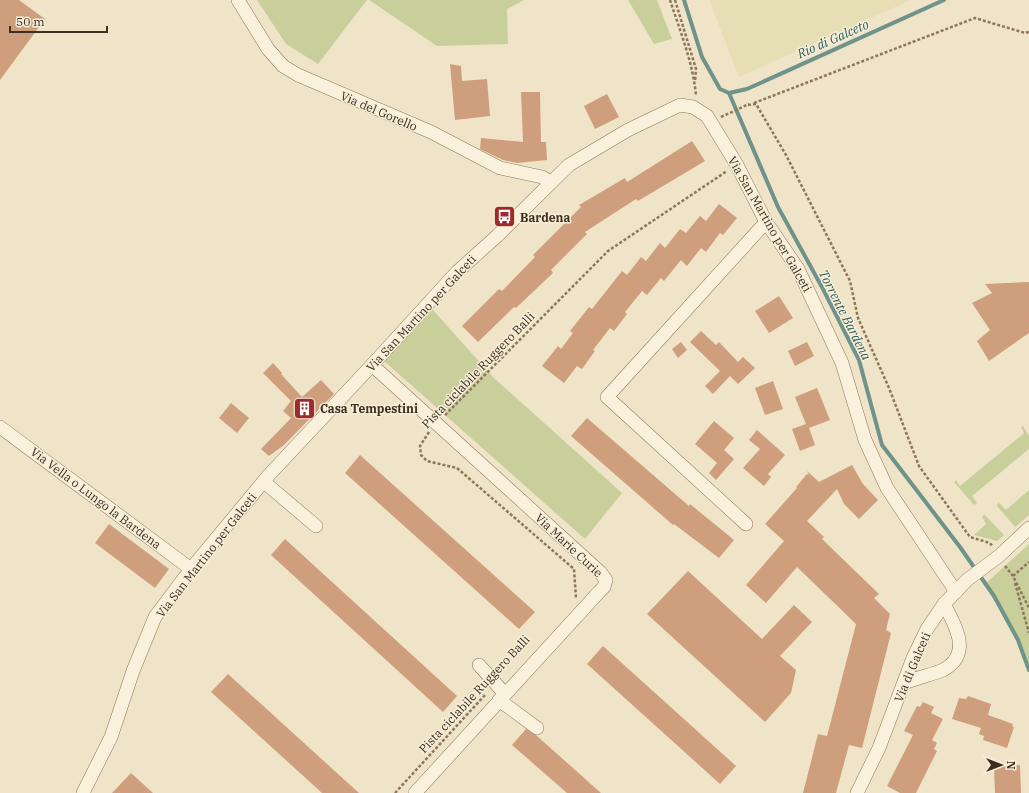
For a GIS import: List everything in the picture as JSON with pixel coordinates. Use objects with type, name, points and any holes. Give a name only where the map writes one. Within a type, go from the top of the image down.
[{"type":"street","name":"Via del Gorello","points":[[238,0],[268,48],[282,66],[298,75],[431,132],[500,168],[542,177],[550,182]]},
{"type":"street","name":"Via San Martino per Galceti","points":[[83,793],[111,737],[133,671],[155,617],[191,569],[264,482],[457,272],[497,236],[550,182],[569,165],[628,130],[680,105],[693,107],[707,116],[737,165],[766,222],[798,268],[842,363],[865,440],[887,488],[956,592]]},
{"type":"street","points":[[746,524],[607,397],[766,222]]},
{"type":"street","name":"Via Marie Curie","points":[[372,365],[600,572],[606,580],[604,587],[416,793]]},
{"type":"street","name":"Via Vella o Lungo la Bardena","points":[[0,427],[191,569]]},
{"type":"street","points":[[264,482],[316,526]]},
{"type":"street","name":"Via di Galceti","points":[[857,793],[879,748],[914,658],[927,629],[944,604],[967,580],[999,556],[1029,528]]},
{"type":"street","points":[[905,682],[944,669],[953,663],[959,652],[960,642],[958,633],[944,604]]},
{"type":"street","points":[[479,665],[496,684],[502,697],[537,728]]},
{"type":"path","points":[[670,0],[695,83],[697,98]]},
{"type":"path","points":[[675,0],[696,69],[695,83]]},
{"type":"path","points":[[718,118],[748,105],[976,18],[1025,34],[1029,32]]},
{"type":"path","points":[[748,105],[756,104],[783,148],[850,281],[858,318],[920,466],[970,537],[990,543],[999,556]]},
{"type":"path","name":"Pista ciclabile Ruggero Balli","points":[[572,603],[577,597],[574,569],[457,468],[427,461],[421,455],[420,446],[424,438],[436,424],[608,251],[737,165]]},
{"type":"path","points":[[1013,576],[1029,562]]},
{"type":"path","points":[[1013,576],[1029,608]]},
{"type":"path","points":[[1013,576],[1029,632]]},
{"type":"path","name":"Pista ciclabile Ruggero Balli","points":[[395,793],[496,684]]},
{"type":"shaded area","points":[[709,0],[911,0],[739,77]]},
{"type":"green space","points":[[257,0],[367,0],[318,64],[286,44]]},
{"type":"green space","points":[[369,0],[524,0],[507,9],[508,44],[437,46]]},
{"type":"green space","points":[[628,0],[657,0],[672,39],[654,44]]},
{"type":"green space","points":[[432,309],[494,378],[622,493],[585,539],[384,361]]},
{"type":"green space","points":[[1023,426],[1029,436],[1029,449],[972,496],[977,503],[974,505],[954,482],[956,480],[960,486],[1024,433],[1021,427]]},
{"type":"green space","points":[[1029,490],[1029,515],[1015,527],[997,506],[998,502],[1006,510]]},
{"type":"green space","points":[[984,514],[1004,535],[997,541],[974,535],[986,524],[982,517]]},
{"type":"green space","points":[[1029,544],[1029,670],[1018,640],[986,583]]},
{"type":"building","points":[[0,0],[19,0],[45,19],[0,80]]},
{"type":"building","points":[[450,64],[461,66],[462,81],[487,79],[490,116],[455,120]]},
{"type":"building","points":[[521,92],[540,92],[541,142],[546,142],[547,160],[517,163],[503,160],[480,149],[481,138],[523,142]]},
{"type":"building","points":[[607,94],[619,117],[595,129],[584,106]]},
{"type":"building","points":[[692,141],[705,161],[638,201],[636,199],[585,232],[587,234],[551,270],[553,273],[516,308],[514,307],[478,342],[462,326],[499,289],[502,291],[535,257],[533,255],[581,207],[579,205],[625,178],[627,182]]},
{"type":"building","points":[[719,204],[737,218],[723,235],[720,233],[706,252],[701,248],[687,266],[681,260],[664,281],[661,278],[647,295],[642,291],[625,312],[627,314],[614,331],[610,328],[593,350],[595,351],[582,369],[577,366],[564,383],[542,366],[558,346],[561,349],[573,333],[570,331],[589,307],[592,309],[622,271],[627,275],[641,257],[646,261],[660,243],[665,248],[680,229],[686,233],[700,216],[706,221]]},
{"type":"building","points":[[1029,282],[1029,333],[989,361],[977,341],[990,330],[972,303],[992,293],[985,284]]},
{"type":"building","points":[[779,296],[793,318],[769,333],[755,311]]},
{"type":"building","points":[[701,331],[716,345],[719,342],[738,362],[743,357],[755,368],[738,384],[730,376],[713,394],[705,386],[720,371],[690,342]]},
{"type":"building","points":[[681,342],[687,350],[678,358],[672,349]]},
{"type":"building","points":[[807,342],[814,356],[795,366],[788,351]]},
{"type":"building","name":"Casa Tempestini","points":[[273,363],[302,397],[321,380],[334,394],[284,445],[269,456],[261,449],[291,418],[283,411],[291,401],[263,373]]},
{"type":"building","points":[[773,381],[783,409],[765,415],[755,388]]},
{"type":"building","points":[[817,388],[830,420],[809,428],[815,445],[800,451],[792,429],[806,424],[795,397]]},
{"type":"building","points":[[231,403],[249,418],[237,433],[219,418]]},
{"type":"building","points":[[587,418],[689,506],[690,504],[734,540],[719,558],[674,524],[673,525],[571,436]]},
{"type":"building","points":[[714,421],[734,438],[724,450],[734,459],[716,480],[709,473],[717,463],[695,444]]},
{"type":"building","points":[[757,430],[785,455],[768,474],[771,477],[764,486],[743,468],[760,449],[749,440]]},
{"type":"building","points":[[360,455],[535,612],[519,629],[345,473]]},
{"type":"building","points":[[852,465],[863,484],[878,500],[859,519],[844,504],[837,489],[807,521],[824,537],[822,539],[879,594],[874,598],[890,614],[886,630],[891,633],[862,748],[849,745],[836,793],[803,793],[818,734],[827,736],[856,624],[797,567],[766,603],[746,585],[784,541],[765,524],[797,488],[796,487],[807,474],[809,475],[807,471],[819,482]]},
{"type":"building","points":[[109,524],[169,569],[155,588],[95,543]]},
{"type":"building","points":[[285,539],[457,696],[443,712],[271,555]]},
{"type":"building","points":[[688,571],[762,639],[794,605],[812,622],[780,656],[796,670],[791,693],[765,722],[647,614]]},
{"type":"building","points":[[603,646],[736,766],[720,784],[587,664]]},
{"type":"building","points":[[228,674],[359,793],[322,793],[211,692]]},
{"type":"building","points":[[968,696],[991,704],[988,715],[1013,724],[1012,726],[1014,727],[1007,748],[983,740],[984,736],[979,734],[981,728],[952,719],[959,698],[966,699]]},
{"type":"building","points":[[923,702],[934,707],[931,713],[943,719],[932,740],[937,743],[934,749],[937,751],[916,793],[900,793],[887,786],[913,735],[904,731],[917,706],[920,707]]},
{"type":"building","points":[[526,729],[537,736],[601,793],[567,793],[512,745]]},
{"type":"building","points":[[1020,765],[1021,793],[995,793],[994,767]]},
{"type":"building","points":[[131,773],[153,793],[112,793]]},
{"type":"waterway","name":"Torrente Bardena","points":[[684,0],[702,57],[720,89],[729,93],[778,207],[823,289],[859,360],[882,445],[960,547],[994,596],[1018,640],[1029,670]]},
{"type":"waterway","name":"Rio di Galceto","points":[[729,93],[747,89],[944,0]]},
{"type":"place","name":"Bardena","points":[[504,217]]},
{"type":"place","name":"Casa Tempestini","points":[[304,408]]}]
